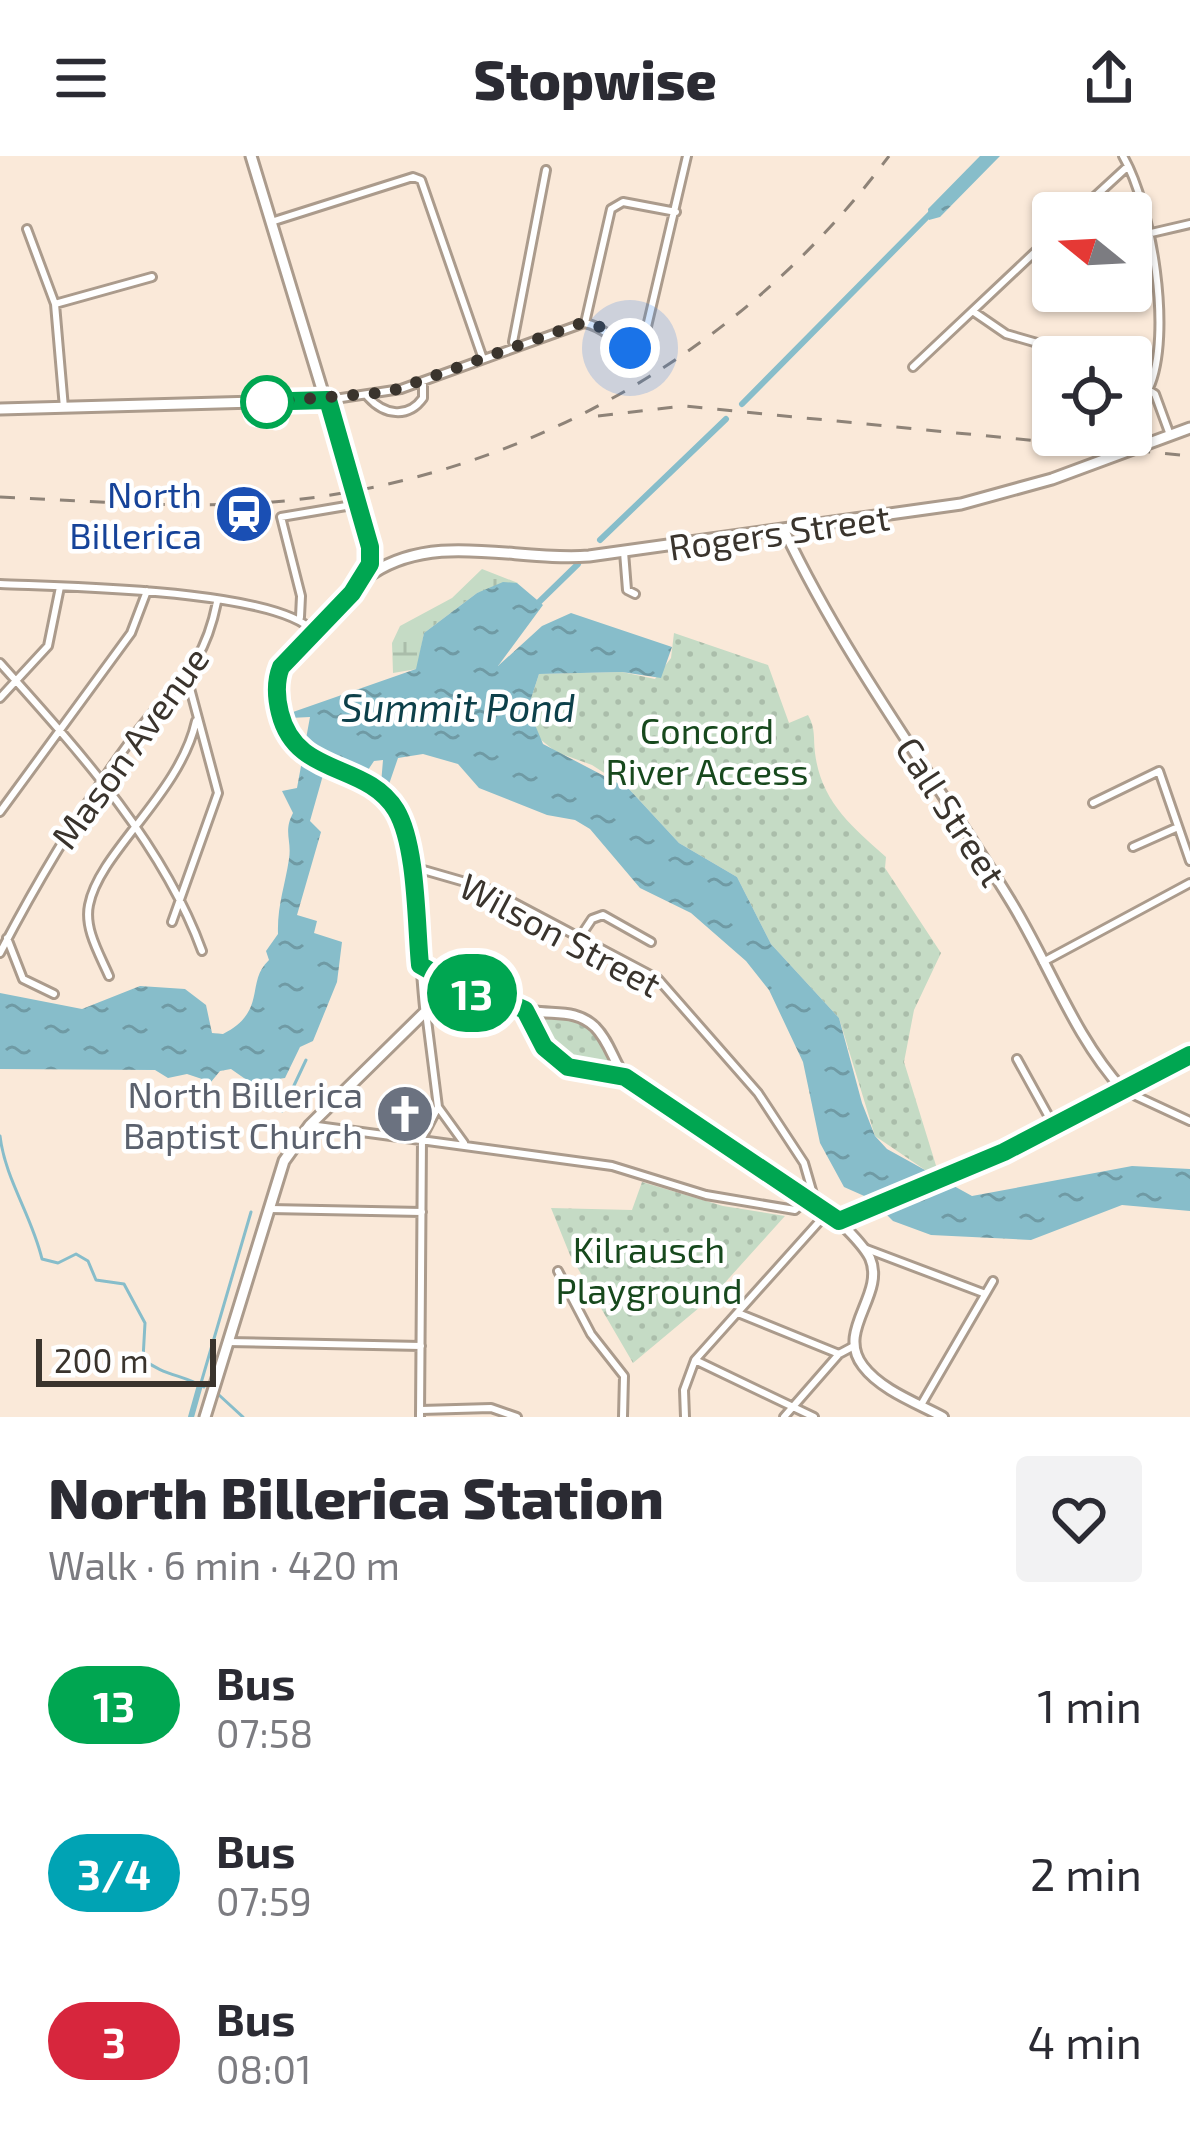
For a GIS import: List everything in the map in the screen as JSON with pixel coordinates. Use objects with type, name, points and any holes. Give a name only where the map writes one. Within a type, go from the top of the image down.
[{"type":"main road","points":[[205,1417],[284,1161],[310,1126],[426,1011],[402,823],[392,803],[365,782],[326,768],[301,752],[283,723],[278,674],[362,581],[370,547],[251,156]]},
{"type":"main road","points":[[0,410],[328,400]]},
{"type":"main road","name":"Rogers Street","points":[[362,581],[403,559],[452,550],[543,559],[624,552],[982,499],[1190,428]]},
{"type":"main road","points":[[370,547],[403,559]]},
{"type":"street","points":[[328,400],[368,397],[424,382],[512,345],[585,323],[639,350],[657,300],[687,156]]},
{"type":"street","points":[[1123,156],[1136,192]]},
{"type":"street","points":[[1100,192],[1129,166]]},
{"type":"street","points":[[512,345],[546,170]]},
{"type":"street","points":[[271,222],[413,177],[423,182],[482,359]]},
{"type":"street","points":[[585,323],[613,206],[623,202],[676,212]]},
{"type":"street","points":[[1152,233],[1190,224]]},
{"type":"street","points":[[26,229],[55,304],[64,408]]},
{"type":"street","points":[[913,367],[1032,256]]},
{"type":"street","points":[[1152,271],[1162,332],[1152,375]]},
{"type":"street","points":[[55,304],[152,277]]},
{"type":"street","points":[[973,311],[1006,334],[1032,341]]},
{"type":"street","points":[[368,397],[389,412],[403,412],[424,398],[424,382]]},
{"type":"street","points":[[1152,395],[1170,435]]},
{"type":"street","points":[[299,618],[301,596],[281,517],[358,504]]},
{"type":"street","name":"Call Street","points":[[784,530],[883,704],[1005,892],[1092,1052],[1123,1090]]},
{"type":"street","points":[[624,552],[626,590],[635,594]]},
{"type":"street","points":[[0,584],[147,590],[299,618],[314,632]]},
{"type":"street","points":[[0,698],[54,634],[60,587]]},
{"type":"street","points":[[0,812],[131,633],[147,590]]},
{"type":"street","name":"Mason Avenue","points":[[0,952],[47,860],[208,643],[217,602]]},
{"type":"street","points":[[0,663],[136,832],[180,897],[202,951]]},
{"type":"street","points":[[172,922],[210,823],[218,785],[196,722],[187,676]]},
{"type":"street","points":[[109,976],[94,940],[88,906],[181,766],[196,722]]},
{"type":"street","points":[[1093,803],[1159,770],[1190,861]]},
{"type":"street","points":[[1132,847],[1178,827]]},
{"type":"street","name":"Wilson Street","points":[[410,866],[487,888],[678,996],[758,1093],[804,1163],[814,1188],[810,1200]]},
{"type":"street","points":[[1043,962],[1190,883]]},
{"type":"street","points":[[580,938],[592,919],[603,914],[651,942]]},
{"type":"street","points":[[7,938],[23,980],[54,994]]},
{"type":"street","points":[[420,965],[469,993],[494,996],[525,1010],[565,1012],[590,1023],[625,1077],[810,1200],[864,1248],[983,1293]]},
{"type":"street","points":[[464,1143],[438,1107],[426,1011],[469,993]]},
{"type":"street","points":[[525,1010],[544,1047],[561,1063],[582,1073],[625,1077]]},
{"type":"street","points":[[839,1221],[1054,1126],[1190,1054]]},
{"type":"street","points":[[1017,1060],[1054,1126]]},
{"type":"street","points":[[1123,1090],[1190,1121]]},
{"type":"street","points":[[438,1107],[422,1138],[420,1413],[491,1408],[517,1417]]},
{"type":"street","points":[[310,1126],[612,1166],[727,1200],[795,1210],[810,1200]]},
{"type":"street","points":[[266,1209],[422,1212]]},
{"type":"street","points":[[685,1417],[685,1390],[695,1360],[826,1214]]},
{"type":"street","points":[[864,1248],[873,1280],[855,1327],[854,1346],[876,1380],[943,1417]]},
{"type":"street","points":[[559,1271],[591,1334],[624,1376],[623,1417]]},
{"type":"street","points":[[922,1405],[994,1281]]},
{"type":"street","points":[[738,1313],[838,1354]]},
{"type":"street","points":[[227,1342],[421,1346]]},
{"type":"street","points":[[784,1417],[838,1354],[854,1346]]},
{"type":"street","points":[[695,1360],[814,1417]]},
{"type":"green space","points":[[482,569],[518,583],[477,593],[424,633],[417,669],[393,673],[392,643],[400,626],[452,598]]},
{"type":"green space","name":"Concord River Access","points":[[674,633],[768,665],[789,723],[808,715],[811,720],[818,770],[831,799],[886,857],[885,868],[941,953],[914,1010],[904,1062],[938,1172],[931,1174],[875,1136],[839,1018],[771,944],[737,877],[679,843],[629,789],[592,765],[556,752],[535,735],[528,708],[539,674],[622,672],[655,679],[671,658]]},
{"type":"green space","points":[[565,1013],[596,1028],[611,1058],[608,1069],[583,1073],[556,1054],[536,1023],[540,1016]]},
{"type":"green space","name":"Kilrausch Playground","points":[[642,1182],[723,1206],[785,1216],[712,1297],[633,1363],[570,1255],[551,1208],[632,1210]]},
{"type":"water","points":[[980,156],[1000,156],[940,217],[929,220],[928,209]]},
{"type":"water","name":"Summit Pond","points":[[503,582],[517,583],[543,605],[498,666],[542,626],[571,613],[672,647],[661,678],[622,672],[539,674],[528,708],[543,744],[629,789],[679,843],[737,877],[771,944],[839,1018],[862,1103],[875,1136],[887,1149],[972,1196],[1132,1166],[1190,1169],[1190,1211],[1122,1205],[1031,1240],[931,1235],[893,1221],[871,1199],[844,1187],[820,1143],[803,1062],[769,990],[746,961],[691,913],[640,888],[590,829],[479,788],[458,764],[423,754],[398,758],[387,790],[381,784],[383,760],[374,761],[366,773],[327,761],[310,821],[321,832],[297,915],[317,921],[314,933],[342,942],[337,982],[313,1041],[300,1047],[285,1078],[251,1083],[231,1069],[220,1071],[211,1082],[187,1074],[168,1078],[155,1070],[0,1069],[0,993],[82,1009],[140,986],[185,989],[206,1005],[212,1033],[223,1034],[237,1025],[251,1006],[258,978],[269,960],[266,951],[278,934],[293,813],[282,791],[297,788],[310,717],[290,718],[279,738],[275,732],[293,712],[416,669],[424,633],[477,593]]},
{"type":"waterway","points":[[742,404],[930,214]]},
{"type":"waterway","points":[[600,540],[726,419]]},
{"type":"waterway","points":[[538,603],[578,564]]},
{"type":"waterway","points":[[282,1111],[306,1060]]},
{"type":"waterway","points":[[0,1136],[42,1259],[58,1263],[76,1254],[88,1261],[96,1280],[124,1284],[145,1323],[143,1359],[204,1387]]},
{"type":"waterway","points":[[201,1383],[251,1212]]},
{"type":"waterway","points":[[191,1417],[200,1385]]},
{"type":"waterway","points":[[219,1395],[243,1417]]},
{"type":"railway","points":[[0,497],[171,505],[273,502],[364,489],[452,467],[537,435],[618,395],[695,347],[766,290],[831,227],[889,156]]},
{"type":"railway","points":[[598,416],[684,406],[1190,456]]},
{"type":"bus line","name":"13","points":[[276,417],[256,414],[255,402],[328,400],[371,556],[358,586],[281,667],[279,710],[292,741],[310,760],[374,788],[398,812],[406,841],[420,965],[469,993],[511,1001],[529,1014],[555,1059],[582,1073],[625,1077],[839,1221],[1004,1152],[1190,1055]]},
{"type":"place","name":"North Billerica","points":[[244,514]]},
{"type":"place","name":"North Billerica Baptist Church","points":[[405,1114]]},
{"type":"route","points":[[267,402],[350,399],[389,392],[584,322],[607,329],[630,348]]}]
